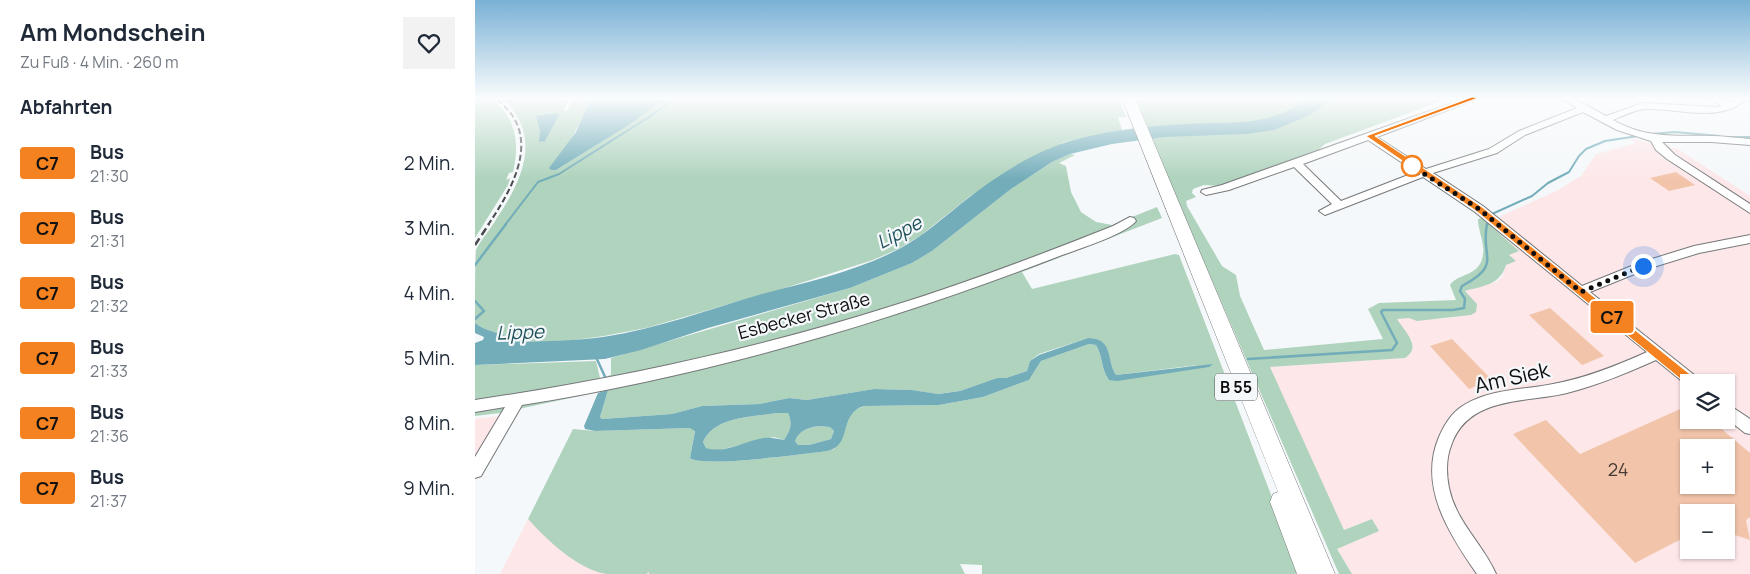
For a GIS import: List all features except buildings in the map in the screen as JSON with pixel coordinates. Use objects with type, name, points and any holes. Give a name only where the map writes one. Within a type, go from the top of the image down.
[{"type":"highway","name":"B 55","points":[[1135,125],[1323,574]]},
{"type":"highway","name":"B 55","points":[[1151,162],[1309,574]]},
{"type":"street","points":[[1206,192],[1225,188],[1400,125]]},
{"type":"street","points":[[1325,211],[1423,173],[1493,151],[1522,133],[1542,125]]},
{"type":"street","points":[[1615,125],[1633,133],[1655,139],[1711,139],[1750,142]]},
{"type":"street","points":[[1369,136],[1491,219],[1683,374]]},
{"type":"street","points":[[1655,139],[1660,148],[1671,157],[1750,209]]},
{"type":"street","points":[[1295,163],[1339,205]]},
{"type":"street","name":"Esbecker Straße","points":[[475,406],[606,383],[721,358],[825,332],[1019,267],[1117,229],[1130,221]]},
{"type":"street","points":[[1581,292],[1643,266],[1698,249],[1750,239]]},
{"type":"street","name":"Am Siek","points":[[1487,574],[1463,539],[1446,505],[1438,474],[1441,444],[1454,423],[1468,410],[1491,400],[1553,390],[1581,383],[1623,369],[1657,354]]},
{"type":"street","points":[[475,471],[517,400]]},
{"type":"street","points":[[1735,416],[1750,428]]},
{"type":"shaded area","points":[[1629,138],[1678,149],[1750,196],[1750,574],[1352,574],[1337,549],[1378,531],[1372,519],[1344,530],[1269,367],[1405,358],[1411,354],[1413,348],[1412,341],[1396,319],[1441,319],[1471,315],[1465,291],[1496,282],[1503,276],[1505,265],[1515,261],[1509,255],[1519,251],[1495,229],[1501,216],[1558,190],[1581,176],[1596,154],[1636,143]]},
{"type":"shaded area","points":[[499,416],[475,456],[475,419]]},
{"type":"shaded area","points":[[637,511],[662,539],[649,574],[500,574],[528,519]]},
{"type":"green space","points":[[475,125],[512,125],[516,141],[513,172],[509,173],[506,180],[510,178],[508,185],[475,238]]},
{"type":"green space","points":[[521,125],[578,125],[556,170],[629,125],[1120,125],[1122,130],[1064,142],[1011,169],[969,197],[920,236],[898,249],[873,260],[785,288],[646,328],[566,341],[519,342],[485,329],[475,323],[475,273],[476,250],[515,188],[521,173],[525,157]]},
{"type":"green space","points":[[1145,125],[1377,125],[1325,144],[1318,150],[1222,186],[1204,185],[1193,189],[1192,193],[1196,197],[1186,201],[1187,206],[1222,266],[1236,275],[1240,296],[1264,350],[1383,339],[1368,309],[1379,303],[1456,300],[1450,285],[1458,278],[1474,271],[1478,267],[1483,254],[1478,219],[1482,218],[1519,251],[1509,255],[1516,261],[1506,265],[1500,277],[1495,281],[1465,291],[1477,304],[1476,312],[1471,315],[1417,321],[1409,318],[1397,319],[1412,344],[1410,354],[1405,358],[1270,367],[1344,530],[1372,519],[1379,531],[1337,549],[1352,574],[1339,574]]},
{"type":"green space","points":[[1070,154],[1075,155],[1059,163],[1066,166],[1071,192],[1081,212],[1096,222],[1112,225],[1157,207],[1162,218],[1022,272],[1032,289],[1175,254],[1179,255],[1280,518],[1297,574],[982,574],[982,565],[960,564],[965,574],[649,574],[649,572],[646,574],[607,574],[585,567],[574,560],[553,544],[528,519],[573,429],[595,431],[690,428],[695,430],[690,458],[698,461],[713,462],[773,457],[834,449],[844,433],[851,412],[864,406],[939,405],[983,397],[1029,380],[1041,361],[1089,344],[1096,345],[1109,380],[1198,365],[1116,375],[1108,351],[1102,342],[1088,338],[1039,354],[1030,361],[1027,371],[1006,378],[997,378],[960,391],[937,394],[912,390],[874,389],[807,400],[789,398],[759,404],[702,406],[672,414],[602,419],[600,417],[608,390],[500,413],[475,416],[475,365],[596,361],[600,378],[611,375],[611,358],[850,288],[912,263],[932,251],[1011,189],[1052,162]]},
{"type":"green space","points":[[777,413],[788,413],[790,417],[790,427],[784,440],[774,437],[715,451],[706,448],[703,442],[708,433],[725,422]]},
{"type":"green space","points":[[818,426],[830,427],[834,431],[831,439],[809,445],[798,445],[795,441],[802,432]]},
{"type":"water","points":[[538,125],[554,125],[545,141],[539,142]]},
{"type":"water","points":[[579,125],[629,125],[556,170],[551,170],[549,168],[576,132]]},
{"type":"water","points":[[1172,125],[1287,125],[1274,130],[1247,134],[1164,137],[1112,144],[1070,154],[1052,162],[1011,189],[932,251],[912,263],[850,288],[605,359],[475,365],[475,343],[483,340],[484,337],[475,333],[475,323],[485,329],[519,342],[593,338],[663,324],[832,275],[883,257],[917,238],[1004,172],[1060,144],[1130,129]]},
{"type":"water","points":[[1088,338],[1096,339],[1106,346],[1116,375],[1213,364],[1209,367],[1117,381],[1109,380],[1096,345],[1089,344],[1041,361],[1029,380],[983,397],[939,405],[864,406],[852,414],[839,445],[833,449],[773,457],[713,462],[698,461],[690,458],[695,431],[690,428],[595,431],[585,429],[584,426],[598,393],[608,390],[600,417],[602,419],[672,414],[702,406],[759,404],[789,398],[807,400],[874,389],[912,390],[938,394],[960,391],[997,378],[1006,378],[1027,371],[1030,361],[1039,355]],"holes":[[[777,413],[788,413],[790,417],[790,427],[784,440],[764,438],[721,449],[706,448],[703,442],[708,433],[725,422]],[[818,426],[830,427],[834,431],[831,439],[809,445],[798,445],[795,441],[802,432]]]},
{"type":"waterway","points":[[505,225],[538,182],[559,174],[637,125]]},
{"type":"waterway","points":[[1651,134],[1675,132],[1720,136]]},
{"type":"waterway","points":[[1487,225],[1492,214],[1532,196],[1548,183],[1569,172],[1586,149],[1605,141],[1638,136]]},
{"type":"waterway","points":[[1728,137],[1750,137]]},
{"type":"waterway","points":[[475,265],[506,224]]},
{"type":"waterway","points":[[1248,359],[1392,350],[1397,343],[1381,312],[1383,310],[1453,310],[1464,308],[1465,299],[1460,291],[1462,286],[1475,278],[1486,266],[1487,224]]},
{"type":"waterway","points":[[475,301],[484,311],[475,319]]},
{"type":"waterway","points":[[596,357],[606,379]]},
{"type":"railway","points":[[488,225],[504,200],[516,172],[521,143],[517,125]]},
{"type":"railway","points":[[475,245],[489,224]]},
{"type":"bus line","name":"C7","points":[[1400,125],[1369,136],[1479,209],[1682,374]]},
{"type":"route","points":[[1412,166],[1419,175],[1423,173],[1479,209],[1581,292],[1643,266]]},
{"type":"water label","name":"Lippe","points":[[899,232]]},
{"type":"water label","name":"Lippe","points":[[520,332]]}]
